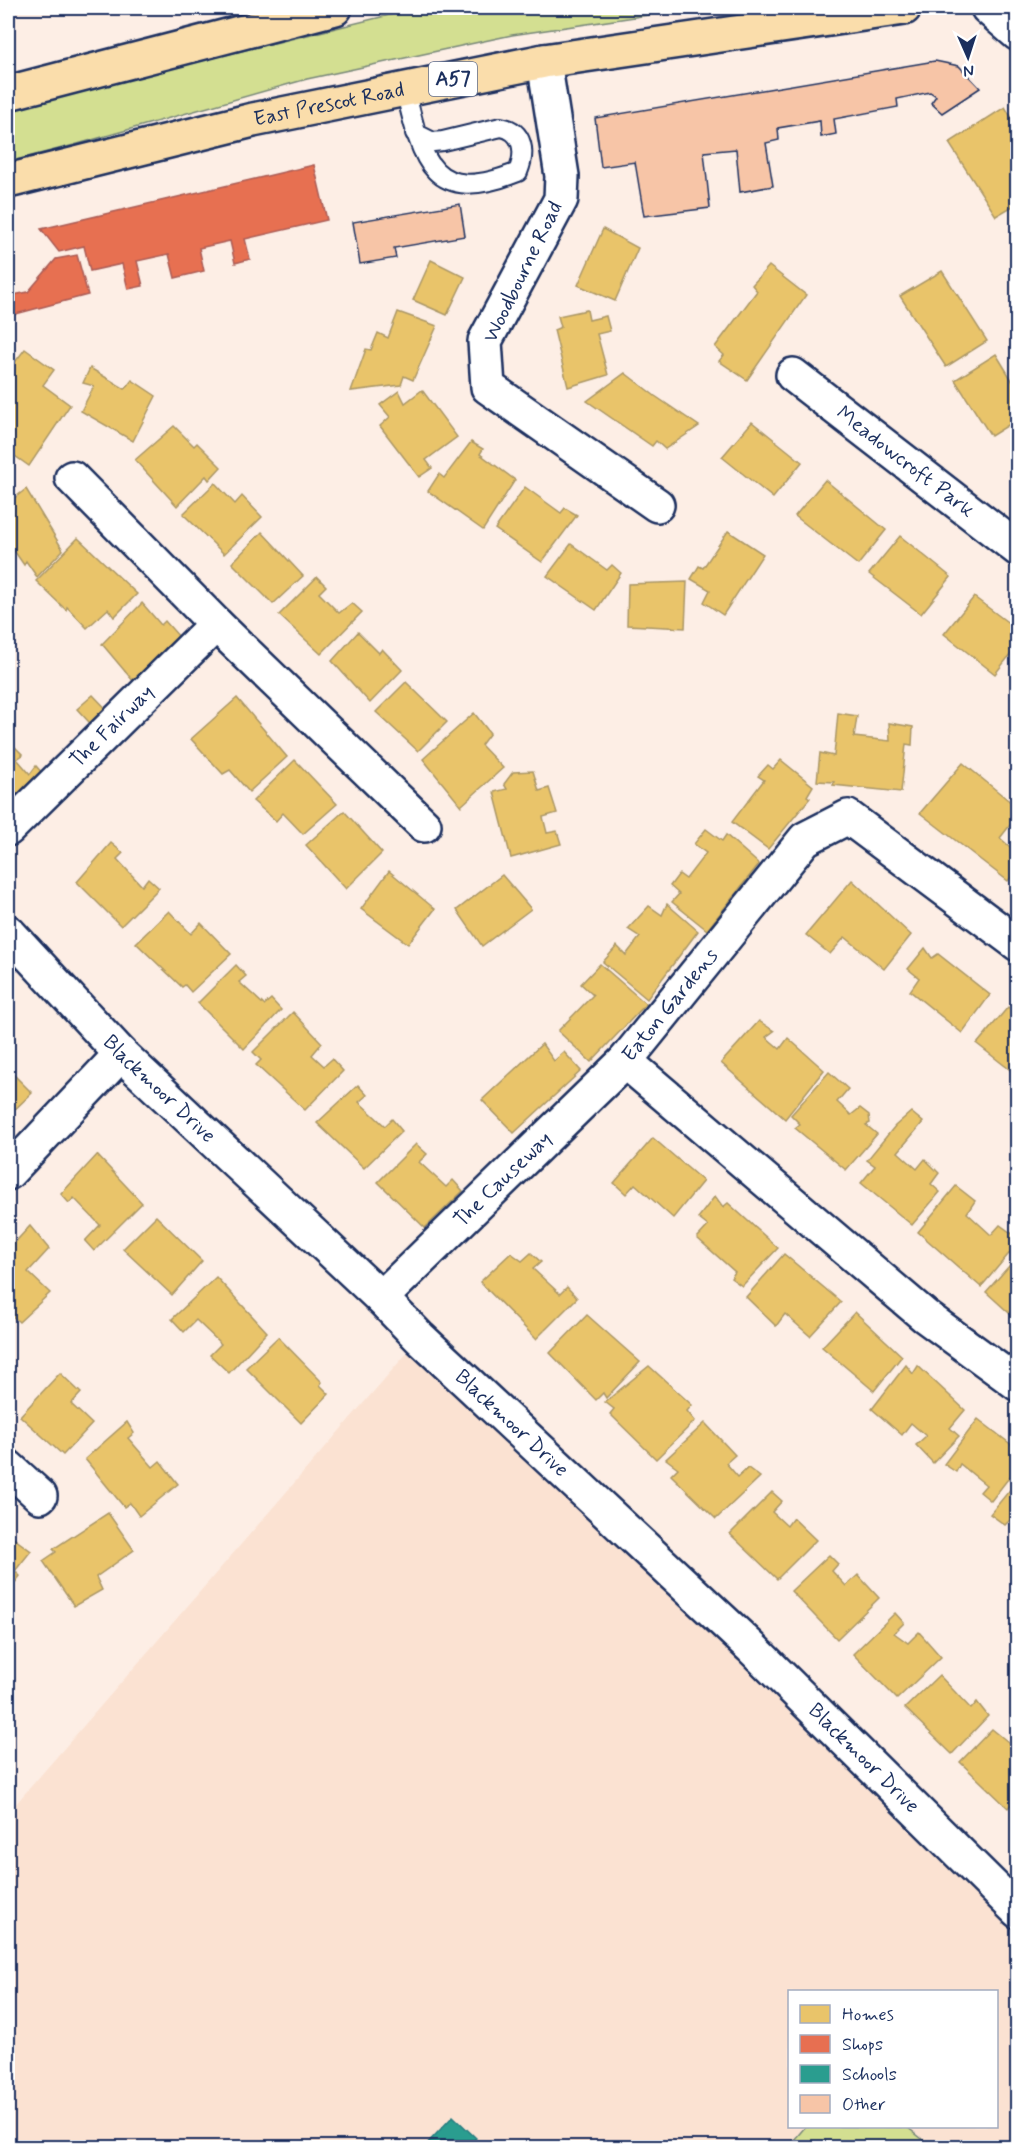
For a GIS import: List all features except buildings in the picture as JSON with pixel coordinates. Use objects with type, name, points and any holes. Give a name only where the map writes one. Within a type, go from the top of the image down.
[{"type":"highway","points":[[8,93],[335,8]]},
{"type":"highway","name":"East Prescot Road","points":[[8,181],[253,120],[544,61],[904,8]]},
{"type":"street","points":[[988,8],[1017,34]]},
{"type":"street","name":"Woodbourne Road","points":[[544,61],[562,176],[561,199],[485,341],[489,387],[657,505]]},
{"type":"street","name":"Meadowcroft Park","points":[[793,375],[1017,549]]},
{"type":"street","points":[[72,478],[216,624],[424,825]]},
{"type":"street","name":"The Fairway","points":[[8,829],[216,624]]},
{"type":"street","name":"Eaton Gardens","points":[[1017,945],[848,817],[805,839],[625,1061],[925,1316],[1017,1384]]},
{"type":"street","name":"Blackmoor Drive","points":[[8,932],[121,1054],[381,1298],[420,1338],[751,1647],[1017,1911]]},
{"type":"street","points":[[8,1173],[121,1054]]},
{"type":"street","name":"The Causeway","points":[[381,1298],[625,1061]]},
{"type":"street","points":[[8,1467],[40,1496]]},
{"type":"lane","points":[[405,89],[415,133],[433,169],[442,178],[457,184],[496,181],[518,172],[523,160],[518,135],[509,128],[501,127],[433,142],[415,133]]},
{"type":"shaded area","points":[[420,1338],[1017,1911],[1017,2147],[8,2148],[8,1813]]},
{"type":"green space","points":[[418,8],[696,8],[512,35],[307,79],[8,162],[8,111],[102,85]]},
{"type":"green space","points":[[804,2128],[908,2128],[932,2147],[788,2147]]}]
